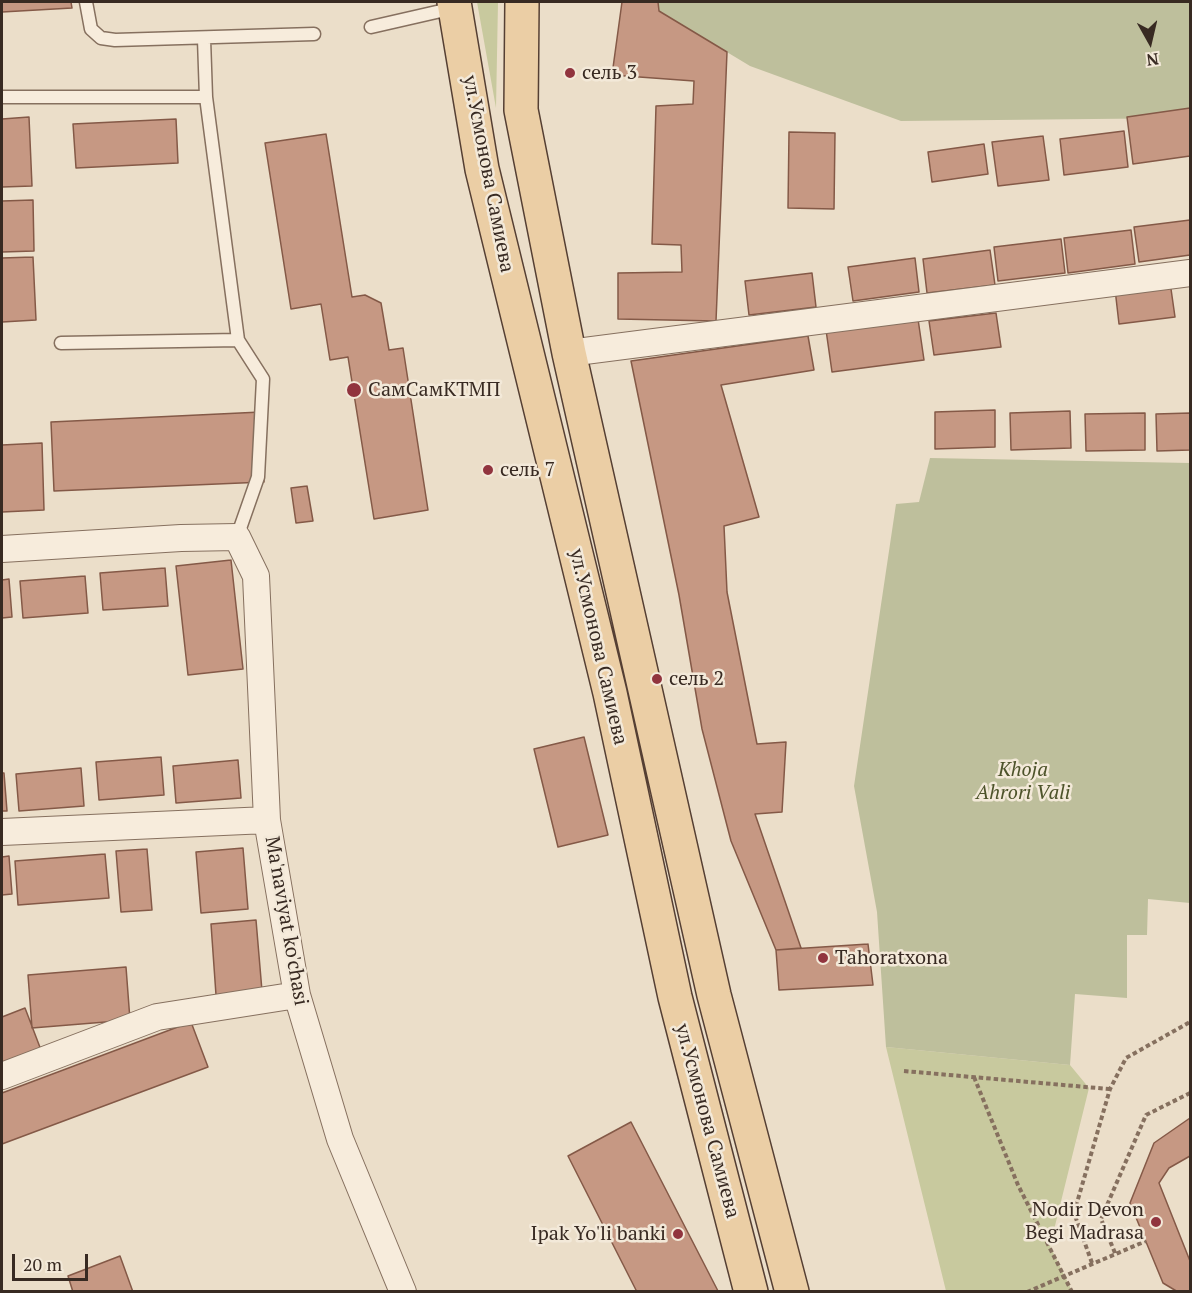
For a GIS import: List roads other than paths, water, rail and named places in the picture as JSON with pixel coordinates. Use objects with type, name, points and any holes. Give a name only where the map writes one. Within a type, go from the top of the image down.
[{"type":"main road","points":[[522,2],[521,110],[569,353],[714,995],[792,1292]]},
{"type":"main road","name":"ул.Усмонова Самиева","points":[[455,5],[482,169],[610,693],[675,997],[751,1292]]},
{"type":"street","points":[[569,353],[1191,273]]},
{"type":"street","points":[[2,549],[181,538],[237,537]]},
{"type":"street","name":"Ma'naviyat ko'chasi","points":[[237,537],[256,576],[267,820],[297,995],[340,1139],[403,1292]]},
{"type":"street","points":[[2,832],[267,820]]},
{"type":"street","points":[[2,1076],[157,1017],[297,995]]},
{"type":"lane","points":[[86,2],[91,29],[101,38],[115,40],[314,34]]},
{"type":"lane","points":[[371,27],[455,5]]},
{"type":"lane","points":[[204,39],[206,97],[238,340],[263,379],[258,477],[237,537]]},
{"type":"lane","points":[[2,97],[206,97]]},
{"type":"lane","points":[[61,343],[238,340]]},
{"type":"place","name":"сель 3","points":[[570,73]]},
{"type":"place","name":"СамСамКТМП","points":[[354,390]]},
{"type":"place","name":"сель 7","points":[[488,470]]},
{"type":"place","name":"сель 2","points":[[657,679]]},
{"type":"place","name":"Tahoratxona","points":[[823,958]]},
{"type":"place","name":"Nodir Devon Begi Madrasa","points":[[1156,1222]]},
{"type":"place","name":"Ipak Yo'li banki","points":[[678,1234]]},
{"type":"park label","name":"Khoja Ahrori Vali","points":[[1023,782]]}]
